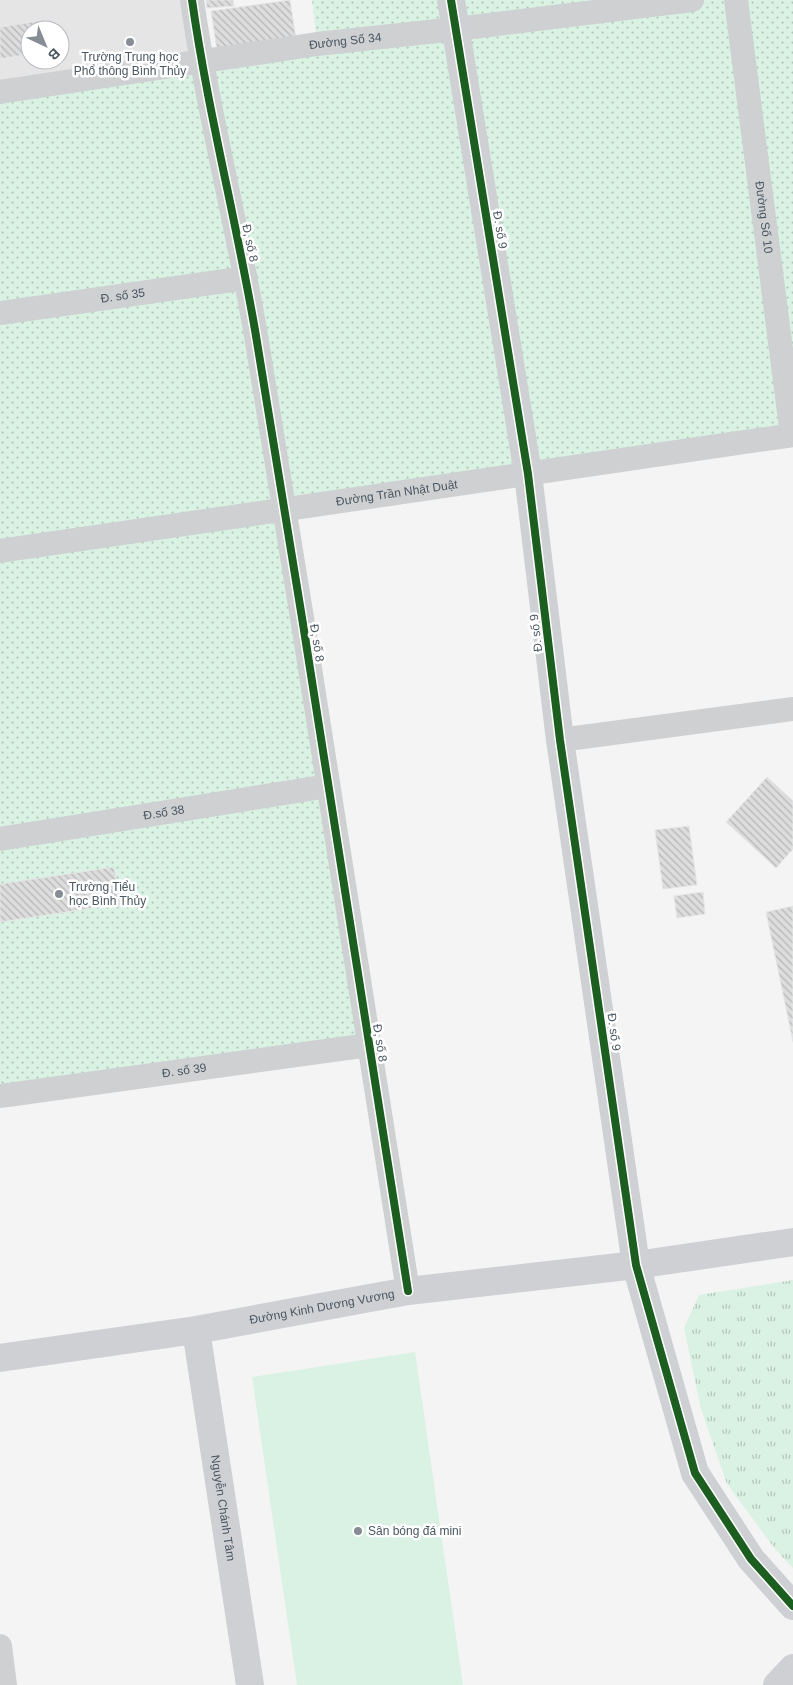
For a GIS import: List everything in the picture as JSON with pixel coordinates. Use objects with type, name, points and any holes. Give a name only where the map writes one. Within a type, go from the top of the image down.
[{"type":"street","name":"Đ, số 8","points":[[192,0],[201,62],[246,278],[285,510],[408,1291]]},
{"type":"street","name":"Đ. số 9","points":[[451,0],[528,474],[560,740],[636,1265],[695,1473],[751,1559],[793,1606]]},
{"type":"street","name":"Đường Số 34","points":[[0,92],[317,44],[692,0]]},
{"type":"street","name":"Đường Số 10","points":[[736,0],[793,435]]},
{"type":"street","name":"Đ. số 35","points":[[0,312],[246,278]]},
{"type":"street","name":"Đường Trần Nhật Duật","points":[[0,552],[793,435]]},
{"type":"street","points":[[560,740],[793,710]]},
{"type":"street","name":"Đ.số 38","points":[[0,839],[328,786]]},
{"type":"street","name":"Đ. số 39","points":[[0,1096],[369,1045]]},
{"type":"street","name":"Đường Kinh Dương Vương","points":[[0,1358],[196,1330],[408,1291],[636,1265],[793,1242]]},
{"type":"street","name":"Nguyễn Chánh Tâm","points":[[196,1330],[250,1685]]},
{"type":"street","points":[[0,1646],[6,1685]]},
{"type":"street","points":[[777,1685],[793,1668]]},
{"type":"shaded area","name":"Trường Trung học Phổ thông Bình Thủy","points":[[0,0],[193,0],[201,53],[0,83]]},
{"type":"green space","points":[[312,0],[793,0],[793,435],[285,510],[358,1038],[0,1087],[0,92],[317,44]]},
{"type":"green space","points":[[793,1280],[793,1568],[775,1549],[727,1484],[701,1409],[684,1328],[699,1295]]},
{"type":"green space","name":"Sân bóng đá mini","points":[[415,1352],[463,1685],[297,1685],[252,1377]]},
{"type":"building","points":[[206,0],[233,0],[234,6],[207,8]]},
{"type":"building","points":[[290,0],[296,39],[217,50],[211,11]]},
{"type":"building","points":[[20,24],[20,56],[0,59],[0,27]]},
{"type":"building","points":[[767,777],[793,801],[793,849],[776,868],[726,822]]},
{"type":"building","points":[[689,826],[697,885],[663,889],[655,830]]},
{"type":"building","name":"Trường Tiểu học Bình Thủy","points":[[114,867],[120,904],[0,922],[0,884]]},
{"type":"building","points":[[703,892],[705,914],[677,918],[674,896]]},
{"type":"building","points":[[793,906],[793,1042],[766,912]]},
{"type":"cycle path","points":[[192,0],[206,84],[256,336],[408,1291]]},
{"type":"cycle path","points":[[451,0],[528,474],[560,740],[636,1265],[695,1473],[751,1559],[793,1606]]},
{"type":"place","name":"Trường Trung học Phổ thông Bình Thủy","points":[[130,42]]},
{"type":"place","name":"Trường Tiểu học Bình Thủy","points":[[59,894]]},
{"type":"place","name":"Sân bóng đá mini","points":[[358,1531]]}]
